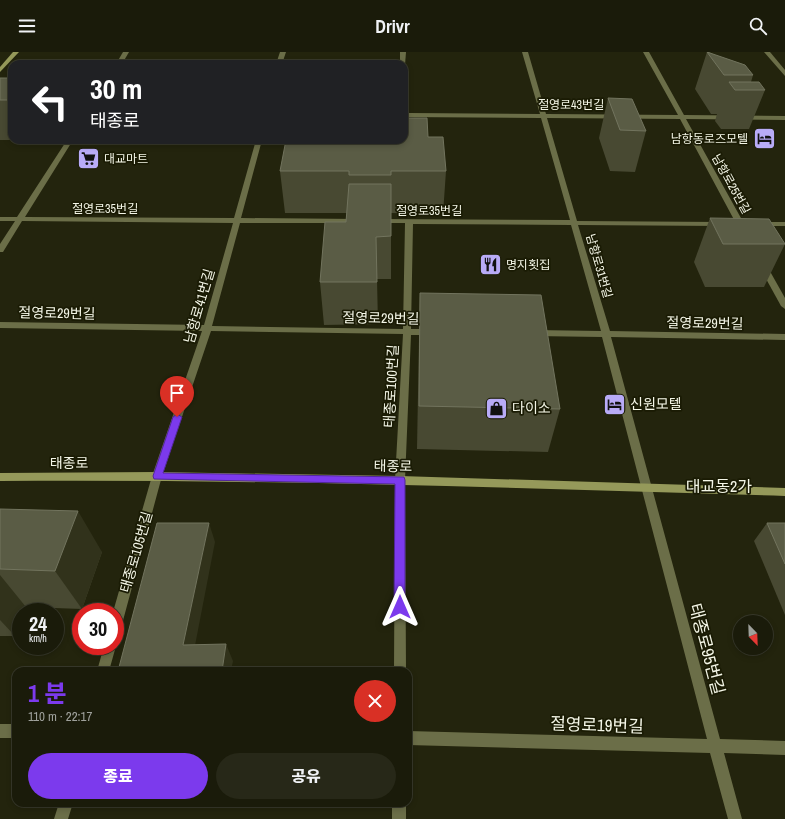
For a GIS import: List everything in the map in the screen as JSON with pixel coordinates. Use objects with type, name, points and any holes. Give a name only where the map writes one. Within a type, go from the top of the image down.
[{"type":"main road","points":[[9,60],[16,52]]},
{"type":"main road","points":[[0,70],[8,61]]},
{"type":"main road","name":"태종로","points":[[0,477],[157,476],[400,480],[785,492]]},
{"type":"street","name":"남항로31번길","points":[[525,52],[606,334],[646,488]]},
{"type":"street","name":"남항로25번길","points":[[646,52],[747,238]]},
{"type":"street","points":[[767,52],[785,74]]},
{"type":"street","name":"절영로43번길","points":[[408,115],[785,118]]},
{"type":"street","points":[[0,250],[67,144]]},
{"type":"street","name":"남항로41번길","points":[[157,476],[207,328],[258,144]]},
{"type":"street","name":"절영로35번길","points":[[0,219],[785,224]]},
{"type":"street","name":"태종로100번길","points":[[400,667],[400,480],[407,332],[409,222]]},
{"type":"street","points":[[759,258],[785,306]]},
{"type":"street","name":"절영로29번길","points":[[0,325],[439,332]]},
{"type":"street","name":"절영로29번길","points":[[526,333],[785,337]]},
{"type":"street","name":"태종로105번길","points":[[122,603],[157,476]]},
{"type":"street","name":"태종로95번길","points":[[646,488],[735,819]]},
{"type":"street","points":[[104,667],[107,655]]},
{"type":"street","points":[[0,731],[12,731]]},
{"type":"street","name":"절영로19번길","points":[[412,738],[785,748]]},
{"type":"street","points":[[61,819],[65,807]]},
{"type":"street","points":[[399,807],[399,819]]},
{"type":"building","points":[[707,52],[745,65],[753,75],[724,75]]},
{"type":"building","points":[[0,78],[8,78],[8,100],[0,100]]},
{"type":"building","points":[[729,82],[759,82],[765,90],[735,90]]},
{"type":"building","points":[[608,98],[632,99],[646,131],[620,130]]},
{"type":"building","points":[[408,118],[427,118],[428,137],[443,137],[446,171],[391,171],[391,175],[349,175],[349,171],[280,171],[285,144],[408,144]]},
{"type":"building","points":[[349,184],[391,184],[391,236],[376,237],[377,282],[320,282],[325,222],[346,222]]},
{"type":"building","points":[[710,218],[769,219],[785,244],[723,244]]},
{"type":"building","points":[[420,293],[541,295],[560,409],[419,406]]},
{"type":"building","points":[[0,509],[78,511],[55,571],[0,569]]},
{"type":"building","points":[[157,523],[209,523],[183,645],[226,644],[223,667],[119,667],[122,655],[124,655],[124,648]]},
{"type":"building","points":[[767,523],[785,523],[785,564]]},
{"type":"place","name":"남항동로즈모텔","points":[[764,139]]},
{"type":"place","name":"대교마트","points":[[89,159]]},
{"type":"place","name":"명지횟집","points":[[490,265]]},
{"type":"place","name":"신원모텔","points":[[615,404]]},
{"type":"place","name":"다이소","points":[[497,408]]},
{"type":"district","name":"대교동2가","points":[[719,486]]},
{"type":"route","points":[[177,417],[157,476],[400,480],[400,607]]}]
